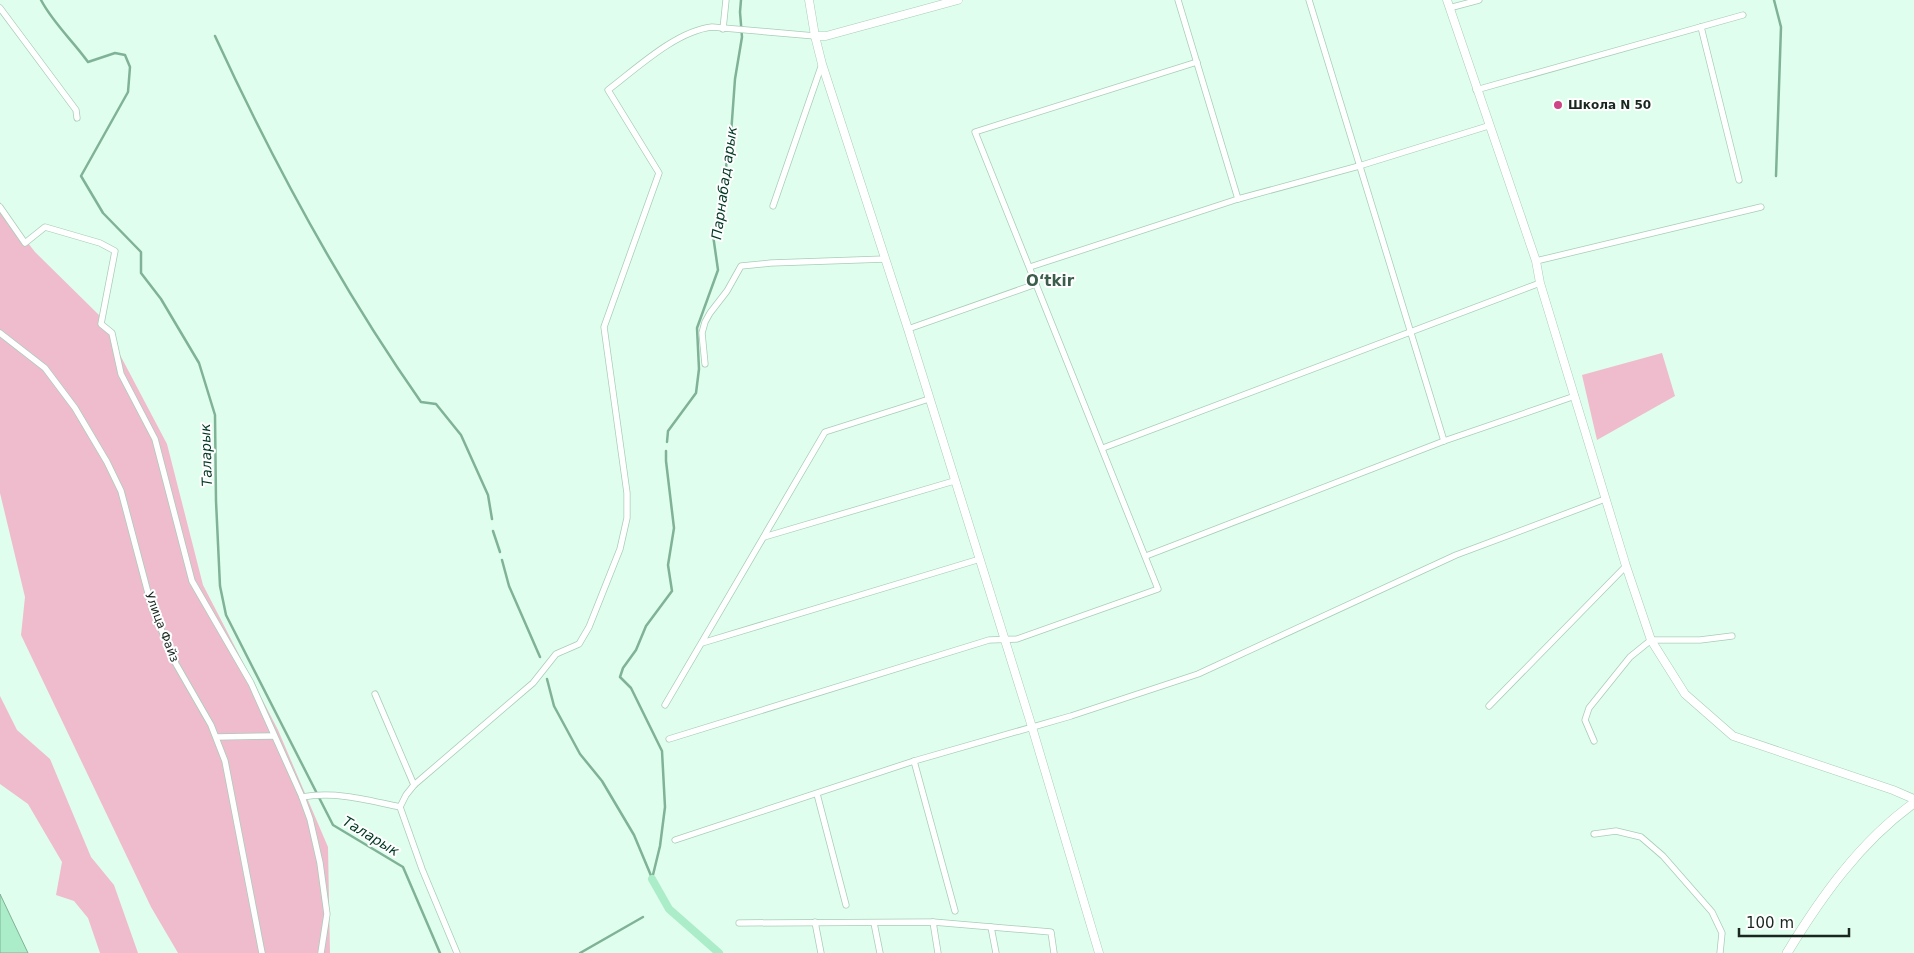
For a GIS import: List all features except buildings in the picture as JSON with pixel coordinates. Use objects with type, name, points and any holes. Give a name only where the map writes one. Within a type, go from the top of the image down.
[{"type":"main road","points":[[1787,953],[1817,905],[1842,874],[1894,818],[1914,801]]},
{"type":"street","points":[[723,28],[726,0]]},
{"type":"street","points":[[809,0],[822,64],[980,559],[1099,953]]},
{"type":"street","points":[[457,953],[422,869],[400,806],[414,785],[533,683],[556,654],[579,644],[589,627],[620,549],[627,518],[624,469],[604,327],[659,173],[608,90],[664,48],[688,34],[706,28],[826,36],[958,0]]},
{"type":"street","points":[[1178,0],[1238,199]]},
{"type":"street","points":[[1310,0],[1444,441]]},
{"type":"street","points":[[1446,0],[1536,261],[1540,283],[1605,499],[1651,640],[1685,694],[1733,736],[1894,790],[1914,801]]},
{"type":"street","points":[[1449,8],[1478,0]]},
{"type":"street","points":[[0,8],[76,110],[77,118]]},
{"type":"street","points":[[1476,90],[1742,15]]},
{"type":"street","points":[[1701,27],[1739,180]]},
{"type":"street","points":[[669,739],[989,640],[1017,639],[1158,589],[975,132],[1197,62]]},
{"type":"street","points":[[773,206],[822,64]]},
{"type":"street","points":[[1030,267],[1238,199],[1359,166],[1488,126]]},
{"type":"street","points":[[0,207],[25,243],[45,227],[100,244],[116,251],[101,324],[112,332],[121,374],[155,439],[192,581],[251,683],[310,819],[327,914],[321,953]]},
{"type":"street","points":[[1536,261],[1761,207]]},
{"type":"street","points":[[705,364],[702,333],[705,322],[727,291],[741,266],[771,263],[885,259]]},
{"type":"street","points":[[1103,448],[1540,283]]},
{"type":"street","points":[[908,329],[1036,284]]},
{"type":"street","name":"Улица Файз","points":[[0,333],[45,368],[75,408],[107,462],[121,491],[152,608],[176,664],[216,737],[225,762],[262,953]]},
{"type":"street","points":[[1146,556],[1444,441],[1575,396]]},
{"type":"street","points":[[665,705],[825,432],[928,399]]},
{"type":"street","points":[[764,537],[954,481]]},
{"type":"street","points":[[675,840],[914,761],[1032,727],[1198,674],[1456,555],[1605,499]]},
{"type":"street","points":[[702,643],[980,559]]},
{"type":"street","points":[[1489,706],[1626,566]]},
{"type":"street","points":[[1594,741],[1586,720],[1589,708],[1630,657],[1651,640],[1700,640],[1732,636]]},
{"type":"street","points":[[375,694],[414,785]]},
{"type":"street","points":[[216,737],[274,736]]},
{"type":"street","points":[[914,761],[955,911]]},
{"type":"street","points":[[817,794],[846,906]]},
{"type":"street","points":[[302,797],[347,796],[400,806]]},
{"type":"street","points":[[1594,834],[1616,831],[1641,837],[1663,856],[1712,912],[1722,932],[1720,953]]},
{"type":"street","points":[[815,922],[821,953]]},
{"type":"street","points":[[874,922],[880,953]]},
{"type":"street","points":[[932,922],[938,953]]},
{"type":"street","points":[[739,923],[932,922],[1050,932],[1054,953]]},
{"type":"street","points":[[991,927],[996,953]]},
{"type":"shaded area","points":[[0,202],[11,221],[35,252],[99,315],[167,444],[203,585],[278,730],[328,847],[330,953],[178,953],[151,907],[21,635],[25,597],[0,493]]},
{"type":"shaded area","points":[[1662,353],[1675,396],[1597,440],[1582,375]]},
{"type":"shaded area","points":[[0,696],[17,730],[50,759],[91,857],[114,885],[138,953],[100,953],[88,918],[74,901],[56,895],[62,862],[28,804],[0,784]]},
{"type":"shaded area","points":[[0,894],[28,953],[0,953]]},
{"type":"waterway","name":"Таларык","points":[[41,0],[51,16],[88,62],[115,53],[125,55],[130,67],[128,92],[81,176],[103,213],[141,252],[141,273],[161,299],[199,363],[215,415],[216,501],[220,586],[226,615],[333,825],[403,867],[440,953]]},
{"type":"waterway","name":"Парнабад арык","points":[[667,442],[668,431],[696,393],[699,369],[697,328],[718,270],[713,235],[720,207],[731,134],[735,79],[742,37],[741,0]]},
{"type":"waterway","points":[[1774,0],[1781,27],[1776,176]]},
{"type":"waterway","points":[[215,36],[260,130],[310,224],[363,314],[421,402],[436,404],[461,435],[488,495],[492,519]]},
{"type":"waterway","name":"Парнабад арык","points":[[652,879],[660,846],[665,807],[662,751],[631,688],[620,677],[623,668],[636,650],[646,626],[672,591],[668,565],[674,528],[666,451]]},
{"type":"waterway","points":[[493,531],[500,552]]},
{"type":"waterway","points":[[502,560],[509,586],[540,657]]},
{"type":"waterway","points":[[547,679],[554,706],[580,754],[602,781],[634,835],[652,878]]},
{"type":"waterway","name":"Парнабад арык","points":[[652,879],[669,909],[719,953]]},
{"type":"waterway","name":"Таларык","points":[[580,953],[643,917]]},
{"type":"place","name":"Школа N 50","points":[[1558,105]]},
{"type":"district","name":"Oʻtkir","points":[[1050,281]]}]
